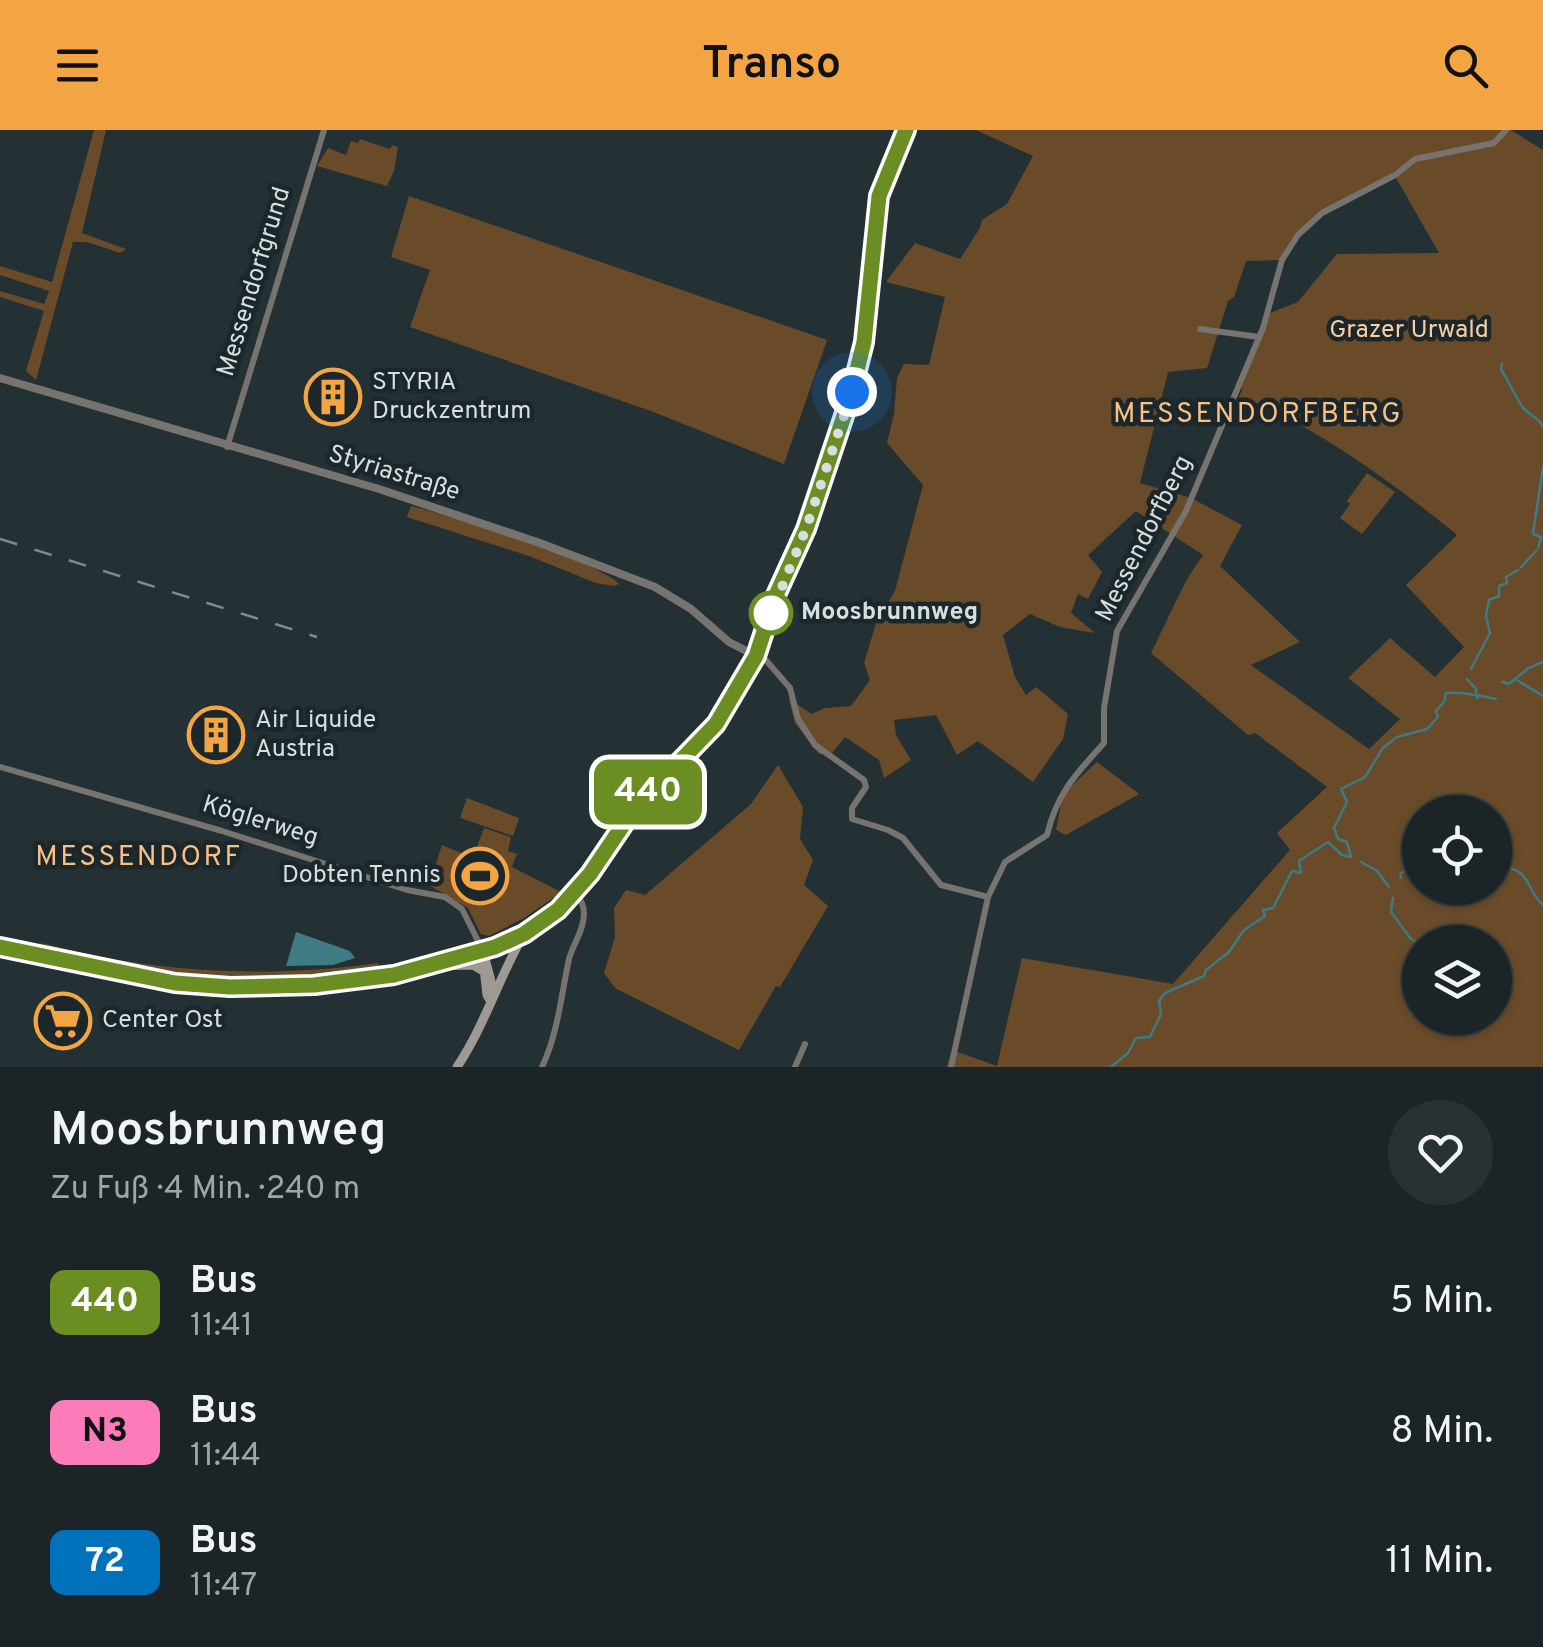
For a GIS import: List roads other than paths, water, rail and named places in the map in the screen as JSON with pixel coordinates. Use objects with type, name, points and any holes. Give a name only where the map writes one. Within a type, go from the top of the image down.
[{"type":"main road","points":[[0,948],[147,979],[230,987],[325,984],[432,966],[495,947],[545,921],[574,894],[634,809],[716,724],[756,656],[776,595],[806,529],[850,398],[864,342],[879,196],[906,130]]},
{"type":"main road","points":[[457,1067],[513,949],[524,934]]},
{"type":"main road","points":[[482,949],[482,971],[492,998]]},
{"type":"main road","points":[[482,949],[488,960],[492,998]]},
{"type":"main road","points":[[432,966],[473,966],[482,971]]},
{"type":"street","name":"Messendorfgrund","points":[[227,446],[324,130]]},
{"type":"street","name":"Messendorfberg","points":[[951,1067],[988,897],[1004,862],[1047,835],[1054,805],[1104,743],[1104,708],[1117,631],[1186,511],[1259,338],[1282,260],[1298,235],[1322,213],[1395,175],[1415,159],[1494,143],[1506,130]]},
{"type":"street","points":[[1200,329],[1259,338]]},
{"type":"street","name":"Styriastraße","points":[[0,378],[464,516],[655,586],[729,642],[756,656]]},
{"type":"street","points":[[756,656],[764,658],[790,688],[798,718],[814,744],[864,780],[866,787],[852,808],[852,819],[903,838],[941,885],[988,897]]},
{"type":"street","name":"Köglerweg","points":[[0,767],[174,816],[408,890],[445,897],[462,908],[482,949]]},
{"type":"street","points":[[542,1067],[582,925],[584,913],[580,898],[574,894]]},
{"type":"street","points":[[795,1067],[805,1044]]},
{"type":"water","points":[[296,932],[350,951],[355,958],[333,965],[286,966]]},
{"type":"waterway","points":[[1502,364],[1501,369],[1524,409],[1543,427]]},
{"type":"waterway","points":[[1538,548],[1541,537],[1533,534],[1543,467]]},
{"type":"waterway","points":[[1521,567],[1536,551]]},
{"type":"waterway","points":[[1471,669],[1490,633],[1486,616],[1489,600],[1499,596],[1499,586],[1518,570]]},
{"type":"waterway","points":[[1502,682],[1509,684],[1543,662]]},
{"type":"waterway","points":[[1467,679],[1476,689],[1477,698]]},
{"type":"waterway","points":[[1515,679],[1543,696]]},
{"type":"waterway","points":[[1111,1067],[1128,1053],[1136,1038],[1150,1037],[1161,1014],[1159,1001],[1165,993],[1204,976],[1229,952],[1244,930],[1265,916],[1263,910],[1273,908],[1292,871],[1301,873],[1299,861],[1328,842],[1342,855],[1351,857],[1347,842],[1338,839],[1334,828],[1347,802],[1341,789],[1365,777],[1383,748],[1397,737],[1427,729],[1438,717],[1436,711],[1446,693],[1496,699]]},
{"type":"waterway","points":[[1361,862],[1377,871],[1389,887]]},
{"type":"waterway","points":[[1512,869],[1522,874],[1543,905]]},
{"type":"waterway","points":[[1401,878],[1402,873]]},
{"type":"waterway","points":[[1393,898],[1391,912],[1402,927]]},
{"type":"railway","points":[[0,539],[317,637]]},
{"type":"place","name":"STYRIA Druckzentrum","points":[[333,397]]},
{"type":"place","name":"Moosbrunnweg","points":[[771,613]]},
{"type":"place","name":"Air Liquide Austria","points":[[216,735]]},
{"type":"place","name":"Dobten Tennis","points":[[480,876]]},
{"type":"place","name":"Center Ost","points":[[63,1021]]},
{"type":"district","name":"MESSENDORFBERG","points":[[1258,415]]},
{"type":"district","name":"MESSENDORF","points":[[139,858]]},
{"type":"park label","name":"Grazer Urwald","points":[[1409,331]]}]
